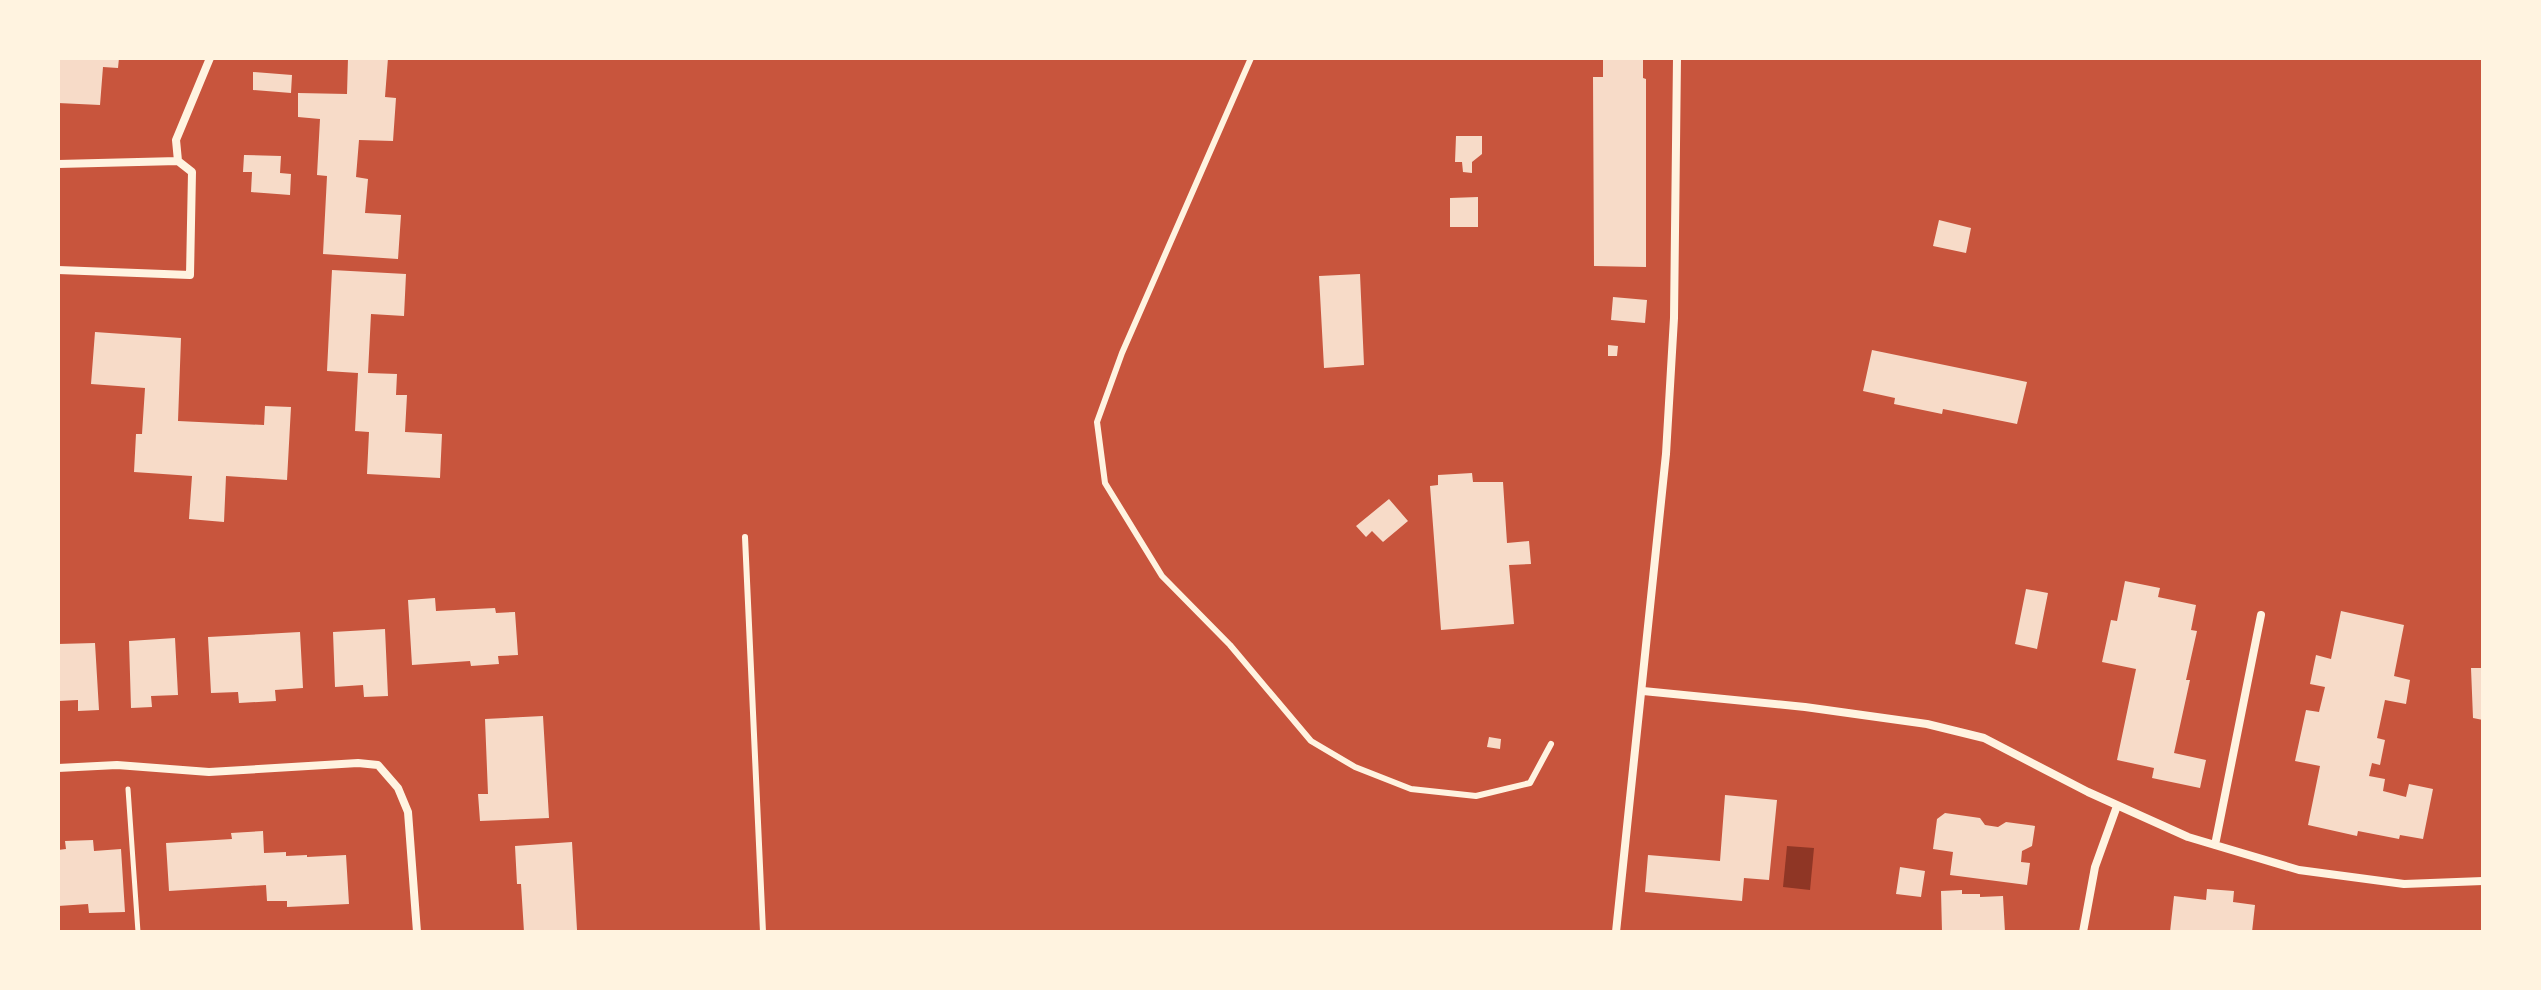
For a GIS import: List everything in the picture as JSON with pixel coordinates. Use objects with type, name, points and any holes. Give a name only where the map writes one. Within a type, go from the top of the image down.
[{"type":"street","points":[[178,161],[176,140],[210,58]]},
{"type":"street","points":[[1616,932],[1666,454],[1674,318],[1677,58]]},
{"type":"street","points":[[58,164],[178,161],[192,172],[190,275],[58,270]]},
{"type":"street","points":[[2215,845],[2261,615]]},
{"type":"street","points":[[1643,691],[1805,707],[1927,724],[1984,738],[2117,806],[2188,837],[2299,870],[2404,884],[2483,881]]},
{"type":"street","points":[[58,768],[126,766],[209,772],[358,763],[378,765],[398,788],[408,812],[417,932]]},
{"type":"street","points":[[2083,932],[2102,840],[2117,806]]},
{"type":"lane","points":[[1251,58],[1122,353],[1097,422],[1105,483],[1162,576],[1230,645],[1311,741],[1344,761],[1411,789],[1476,796],[1530,783],[1551,744]]},
{"type":"lane","points":[[745,537],[763,932]]},
{"type":"path","points":[[126,766],[138,932]]},
{"type":"shaded area","points":[[1787,846],[1814,848],[1810,890],[1783,887]]},
{"type":"building","points":[[58,58],[119,58],[118,68],[103,67],[100,105],[58,103]]},
{"type":"building","points":[[348,58],[388,58],[385,97],[396,98],[393,141],[359,140],[356,177],[368,179],[365,213],[401,215],[398,259],[323,254],[327,176],[317,175],[320,119],[298,117],[298,93],[347,94]]},
{"type":"building","points":[[1603,58],[1643,58],[1643,78],[1646,79],[1646,267],[1594,266],[1593,77],[1603,77]]},
{"type":"building","points":[[253,72],[292,75],[291,93],[253,90]]},
{"type":"building","points":[[1456,136],[1482,136],[1482,154],[1472,162],[1472,173],[1463,172],[1462,162],[1455,162]]},
{"type":"building","points":[[244,155],[281,156],[280,173],[291,174],[290,195],[251,192],[252,172],[243,172]]},
{"type":"building","points":[[1478,197],[1478,227],[1450,227],[1450,198]]},
{"type":"building","points":[[1939,220],[1971,228],[1966,253],[1933,246]]},
{"type":"building","points":[[332,270],[406,274],[404,316],[371,314],[368,373],[397,374],[396,395],[407,395],[405,432],[442,434],[440,478],[367,474],[369,432],[355,431],[358,373],[327,371]]},
{"type":"building","points":[[1360,274],[1364,365],[1324,368],[1319,276]]},
{"type":"building","points":[[1613,297],[1647,300],[1645,323],[1611,320]]},
{"type":"building","points":[[95,332],[181,338],[178,421],[264,425],[265,406],[291,407],[287,480],[226,476],[224,522],[189,519],[192,476],[134,472],[136,434],[142,434],[145,388],[91,384]]},
{"type":"building","points":[[1608,345],[1618,346],[1617,356],[1608,356]]},
{"type":"building","points":[[1872,350],[2027,382],[2017,424],[1943,409],[1942,414],[1894,404],[1895,398],[1863,391]]},
{"type":"building","points":[[1472,473],[1473,482],[1503,482],[1507,543],[1529,541],[1531,564],[1509,565],[1514,624],[1441,630],[1430,486],[1438,485],[1438,475]]},
{"type":"building","points":[[1389,499],[1408,521],[1383,542],[1372,531],[1366,537],[1356,526]]},
{"type":"building","points":[[2125,581],[2160,588],[2158,597],[2196,605],[2191,630],[2197,631],[2186,680],[2190,680],[2174,753],[2206,760],[2200,788],[2152,778],[2154,768],[2117,760],[2136,669],[2102,662],[2111,620],[2117,621]]},
{"type":"building","points":[[2026,589],[2048,593],[2037,649],[2015,644]]},
{"type":"building","points":[[435,598],[436,611],[495,608],[496,613],[515,612],[518,655],[498,656],[499,664],[471,666],[470,661],[412,665],[408,600]]},
{"type":"building","points":[[2341,611],[2404,625],[2394,676],[2410,680],[2406,704],[2385,700],[2377,738],[2385,740],[2380,765],[2372,763],[2369,776],[2385,779],[2383,791],[2406,797],[2409,784],[2433,789],[2423,839],[2400,835],[2399,839],[2358,831],[2357,836],[2308,825],[2320,766],[2295,761],[2306,710],[2319,712],[2325,687],[2310,684],[2316,655],[2331,659]]},
{"type":"building","points":[[385,629],[388,696],[364,697],[363,685],[335,687],[333,632]]},
{"type":"building","points":[[300,632],[303,688],[275,690],[276,701],[239,703],[238,692],[211,693],[208,637]]},
{"type":"building","points":[[175,638],[178,695],[151,696],[152,707],[131,708],[129,641]]},
{"type":"building","points":[[95,643],[99,710],[78,711],[78,700],[58,701],[58,644]]},
{"type":"building","points":[[2471,668],[2483,668],[2483,720],[2473,718]]},
{"type":"building","points":[[543,716],[549,818],[480,821],[478,794],[488,794],[485,719]]},
{"type":"building","points":[[1489,737],[1501,739],[1500,749],[1487,747]]},
{"type":"building","points":[[1725,795],[1777,800],[1769,880],[1744,878],[1742,901],[1645,892],[1648,855],[1720,861]]},
{"type":"building","points":[[1945,813],[1980,818],[1985,825],[1998,827],[2006,822],[2035,826],[2032,846],[2022,851],[2021,862],[2030,863],[2027,885],[1950,875],[1953,852],[1933,849],[1937,819]]},
{"type":"building","points":[[263,831],[264,853],[286,852],[286,856],[307,857],[346,855],[349,904],[287,907],[287,901],[267,901],[266,885],[169,891],[166,843],[232,839],[231,833]]},
{"type":"building","points":[[93,840],[94,851],[121,849],[125,912],[89,913],[88,904],[58,906],[58,850],[66,849],[65,841]]},
{"type":"building","points":[[572,842],[577,930],[524,932],[515,846]]},
{"type":"building","points":[[1900,867],[1925,871],[1921,897],[1896,894]]},
{"type":"building","points":[[2207,889],[2234,891],[2233,902],[2255,905],[2252,932],[2170,932],[2174,896],[2206,900]]},
{"type":"building","points":[[1962,890],[1962,894],[1980,894],[1980,897],[2003,896],[2005,932],[1942,932],[1941,891]]}]
